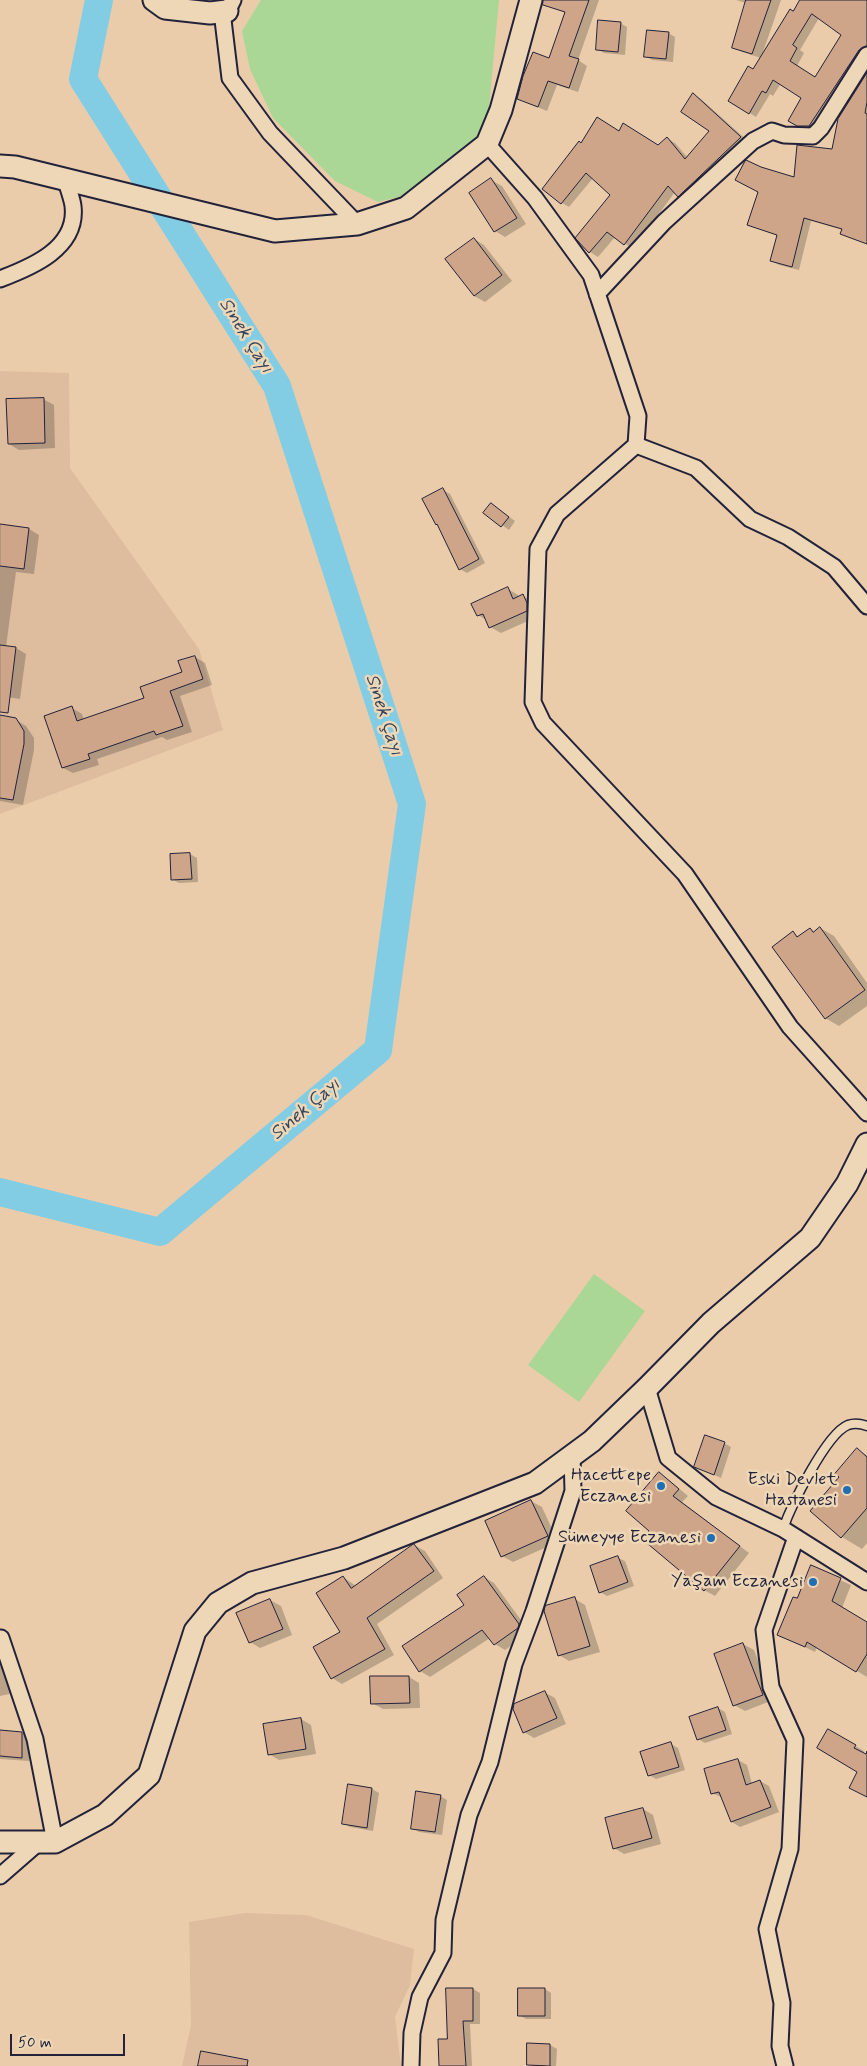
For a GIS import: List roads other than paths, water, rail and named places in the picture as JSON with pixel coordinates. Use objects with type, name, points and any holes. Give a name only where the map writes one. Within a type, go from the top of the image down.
[{"type":"street","points":[[0,166],[15,167],[275,231],[357,224],[406,208],[487,144],[501,110],[531,0]]},
{"type":"street","points":[[160,4],[210,12],[230,6]]},
{"type":"street","points":[[230,6],[223,20],[230,78],[270,133],[357,224]]},
{"type":"street","points":[[597,294],[664,222],[753,141],[772,131],[784,135],[812,136],[821,128],[867,55]]},
{"type":"street","points":[[487,144],[535,198],[591,275],[638,416],[636,446],[556,514],[538,549],[533,702],[543,723],[685,874],[790,1027],[867,1113]]},
{"type":"street","points":[[0,279],[22,271],[51,255],[70,232],[74,182]]},
{"type":"street","points":[[636,446],[696,468],[750,519],[788,537],[834,567],[867,606]]},
{"type":"street","points":[[0,1876],[47,1842],[104,1815],[149,1775],[195,1631],[218,1602],[252,1583],[344,1558],[535,1483],[592,1441],[648,1388],[711,1323],[810,1238],[846,1184],[867,1144]]},
{"type":"street","points":[[648,1388],[668,1458],[716,1497],[790,1533],[867,1582]]},
{"type":"street","points":[[411,2066],[412,2033],[420,1997],[443,1953],[444,1920],[469,1815],[490,1762],[514,1664],[534,1611],[573,1491],[572,1456]]},
{"type":"street","points":[[785,2066],[780,2046],[782,2003],[767,1929],[790,1848],[795,1740],[771,1688],[764,1630],[790,1533]]},
{"type":"street","points":[[1,1638],[34,1739],[47,1842]]},
{"type":"street","points":[[0,1842],[47,1842]]},
{"type":"lane","points":[[790,1533],[792,1505],[834,1436],[848,1426],[862,1424],[867,1426]]},
{"type":"waterway","name":"Sinek Çayı","points":[[0,1192],[160,1232],[378,1050],[412,804],[277,386],[83,79],[99,0]]},
{"type":"place","name":"Hacettepe Eczanesi","points":[[661,1486]]},
{"type":"place","name":"Eski Devlet Hastanesi","points":[[847,1490]]},
{"type":"place","name":"Sümeyye Eczanesi","points":[[711,1538]]},
{"type":"place","name":"Yaşam Eczanesi","points":[[813,1582]]}]
